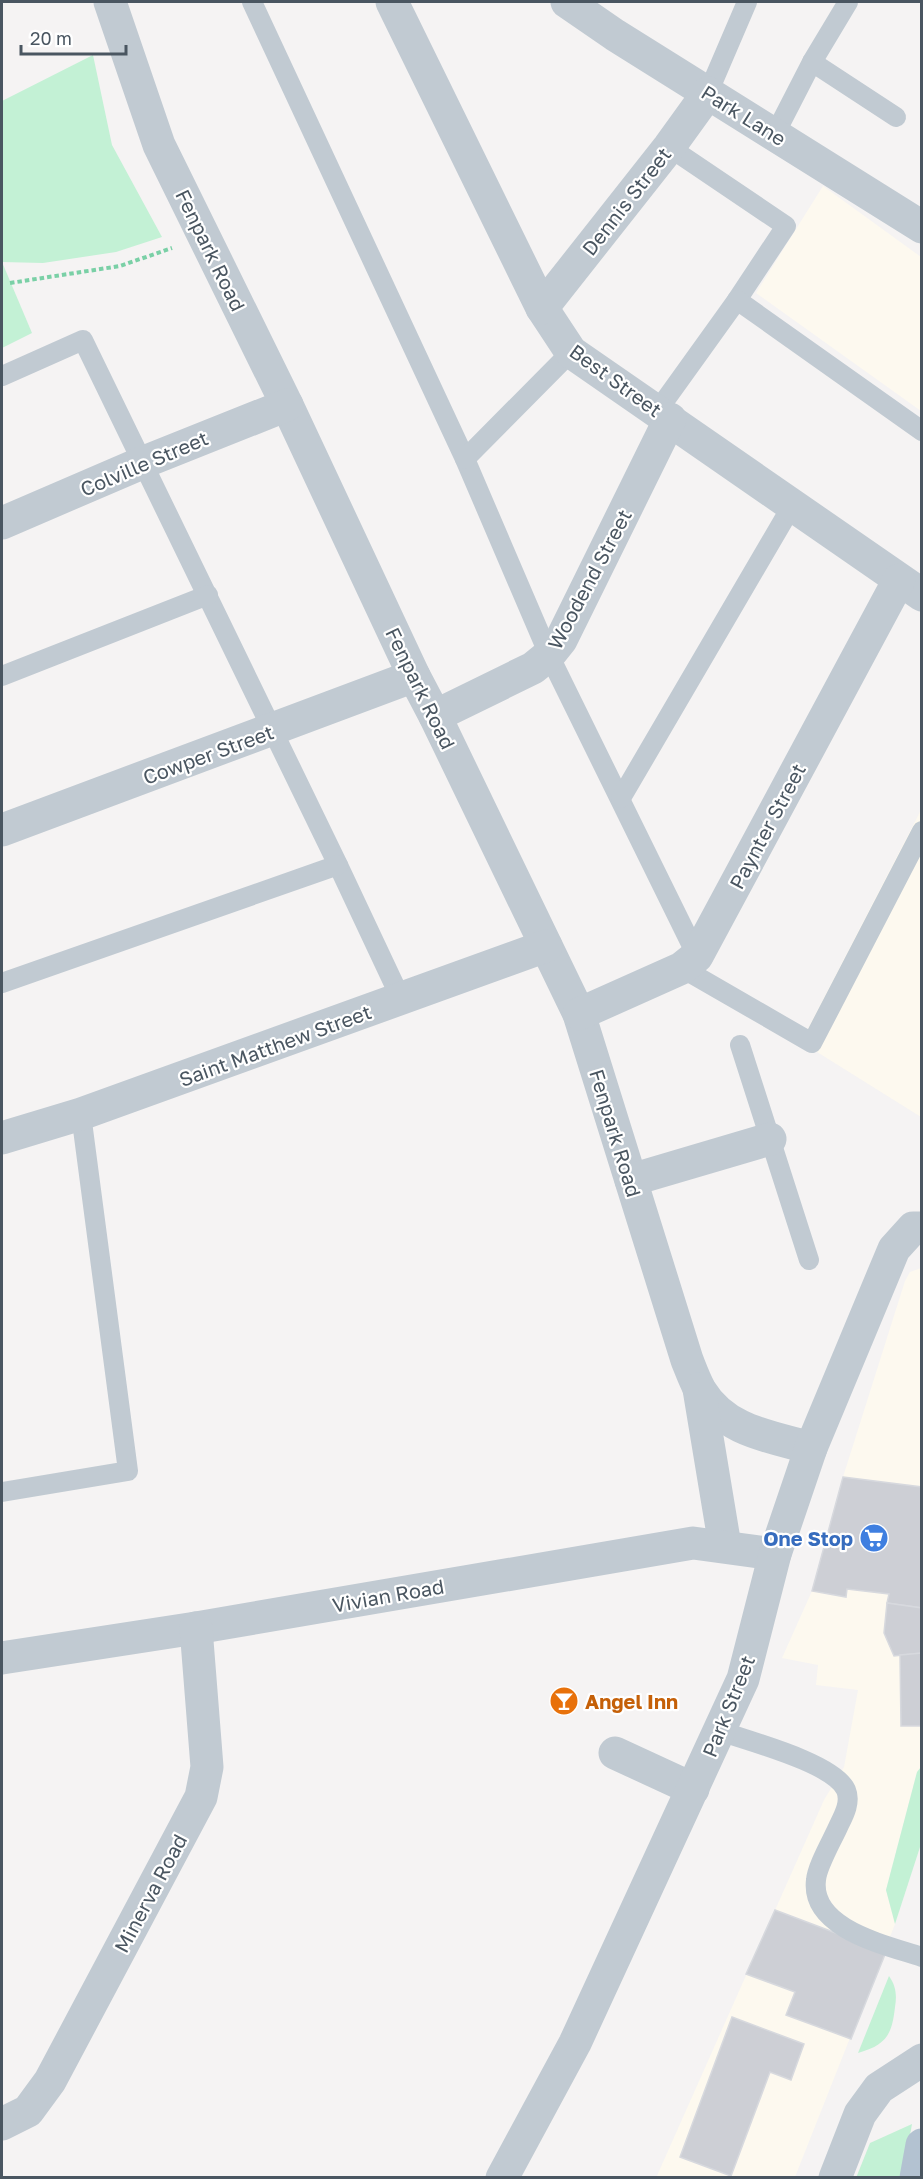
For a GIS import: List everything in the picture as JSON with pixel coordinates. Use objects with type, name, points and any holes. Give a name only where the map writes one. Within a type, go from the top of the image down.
[{"type":"main road","points":[[916,2178],[921,2145]]},
{"type":"street","name":"Fenpark Road","points":[[110,2],[159,145],[287,405],[414,676],[579,1014],[687,1360],[699,1389],[725,1546]]},
{"type":"street","name":"Best Street","points":[[392,2],[542,309],[571,352],[910,587]]},
{"type":"street","name":"Park Lane","points":[[567,2],[615,35],[921,227]]},
{"type":"street","name":"Dennis Street","points":[[542,309],[669,147],[708,93]]},
{"type":"street","name":"Colville Street","points":[[2,523],[144,462],[287,405]]},
{"type":"street","name":"Woodend Street","points":[[435,716],[533,668],[549,655],[561,640],[664,415]]},
{"type":"street","name":"Paynter Street","points":[[690,962],[910,587]]},
{"type":"street","name":"Cowper Street","points":[[2,830],[414,676]]},
{"type":"street","name":"Saint Matthew Street","points":[[2,1138],[81,1114],[546,946]]},
{"type":"street","points":[[579,1014],[690,962]]},
{"type":"street","points":[[631,1180],[770,1139]]},
{"type":"street","name":"Park Street","points":[[502,2178],[574,2043],[743,1680],[775,1554],[812,1448],[894,1249],[913,1228],[921,1228]]},
{"type":"street","name":"Fenpark Road","points":[[699,1389],[712,1407],[728,1421],[747,1430],[812,1448]]},
{"type":"street","name":"Vivian Road","points":[[2,1656],[196,1628],[693,1543],[775,1554]]},
{"type":"street","name":"Minerva Road","points":[[2,2124],[28,2111],[50,2081],[201,1797],[207,1767],[196,1628]]},
{"type":"street","points":[[615,1753],[693,1789]]},
{"type":"street","points":[[835,2178],[860,2114],[879,2088],[921,2060]]},
{"type":"lane","points":[[252,2],[465,459],[549,655],[621,798],[690,962],[812,1043],[921,831]]},
{"type":"lane","points":[[708,93],[747,2]]},
{"type":"lane","points":[[775,134],[812,62],[848,2]]},
{"type":"lane","points":[[812,62],[896,117]]},
{"type":"lane","points":[[664,415],[786,226],[669,147]]},
{"type":"lane","points":[[737,300],[921,431]]},
{"type":"lane","points":[[2,376],[83,340],[144,462],[401,999]]},
{"type":"lane","points":[[465,459],[571,352]]},
{"type":"lane","points":[[621,798],[793,504]]},
{"type":"lane","points":[[2,676],[208,595]]},
{"type":"lane","points":[[2,983],[338,866]]},
{"type":"lane","points":[[740,1045],[809,1260]]},
{"type":"lane","points":[[2,1492],[128,1471],[81,1114]]},
{"type":"lane","points":[[720,1731],[808,1762],[832,1775],[839,1782],[846,1790],[848,1806],[816,1877],[816,1894],[831,1918],[852,1933],[921,1957]]},
{"type":"path","points":[[10,283],[120,266],[204,237]]},
{"type":"shaded area","points":[[823,186],[921,257],[921,411],[756,293]]},
{"type":"shaded area","points":[[921,810],[921,1117],[801,1042]]},
{"type":"shaded area","points":[[921,1268],[922,1767],[917,1772],[886,1890],[895,1924],[795,2177],[656,2178],[824,1800],[844,1767],[858,1690],[816,1685],[818,1665],[782,1658],[812,1591],[843,1477],[905,1281],[910,1272]]},
{"type":"green space","points":[[93,55],[112,145],[162,237],[116,252],[43,263],[2,262],[2,101]]},
{"type":"green space","points":[[2,262],[32,333],[2,348]]},
{"type":"green space","points":[[921,1767],[921,1844],[895,1924],[886,1890],[917,1772]]},
{"type":"green space","points":[[889,1976],[895,1987],[896,1999],[892,2025],[886,2038],[868,2050],[858,2053]]},
{"type":"green space","points":[[912,2124],[904,2169],[899,2177],[856,2178],[870,2143]]},
{"type":"building","name":"One Stop","points":[[843,1477],[922,1487],[922,1608],[887,1603],[889,1594],[847,1589],[846,1597],[812,1591]]},
{"type":"building","points":[[887,1603],[922,1608],[922,1653],[894,1656],[884,1633]]},
{"type":"building","points":[[922,1653],[922,1726],[901,1726],[900,1655]]},
{"type":"building","points":[[775,1910],[886,1952],[851,2039],[786,2015],[795,1992],[746,1974]]},
{"type":"building","points":[[732,2017],[804,2044],[791,2080],[770,2072],[731,2176],[680,2157]]},
{"type":"place","name":"One Stop","points":[[874,1538]]},
{"type":"place","name":"Angel Inn","points":[[564,1701]]}]
